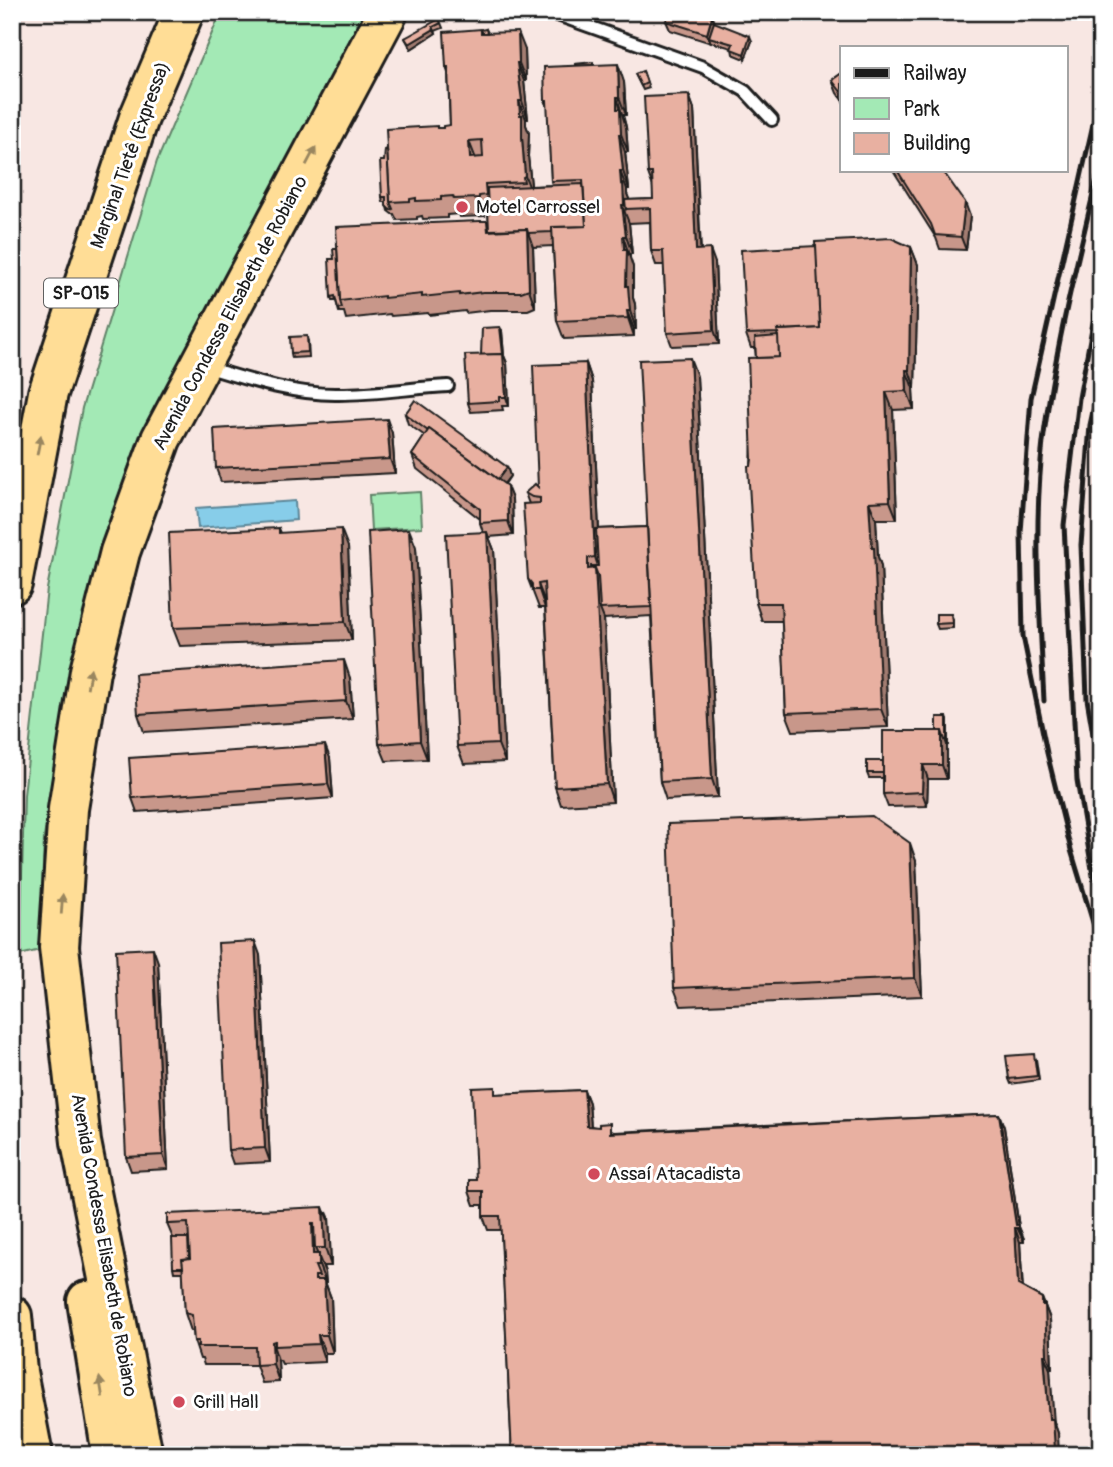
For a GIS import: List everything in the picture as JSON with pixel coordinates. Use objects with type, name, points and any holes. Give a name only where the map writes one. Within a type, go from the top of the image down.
[{"type":"highway","name":"Marginal Tietê (Expressa)","points":[[12,584],[48,393],[139,118],[184,12]]},
{"type":"highway","name":"Avenida Condessa Elisabeth de Robiano","points":[[143,1455],[81,1142],[59,947],[68,809],[90,671],[120,552],[156,452],[388,12]]},
{"type":"highway","points":[[59,947],[52,1012],[59,1124],[111,1455]]},
{"type":"highway","points":[[12,1317],[17,1372],[33,1455]]},
{"type":"lane","points":[[550,12],[703,67],[745,91],[772,120]]},
{"type":"lane","points":[[200,365],[247,380],[299,391],[338,394],[448,386]]},
{"type":"green space","points":[[221,12],[366,12],[140,435],[123,482],[78,640],[44,837],[40,950],[20,955],[24,795],[47,589],[82,408],[157,161]]},
{"type":"green space","points":[[420,492],[422,527],[371,530],[369,495]]},
{"type":"water","points":[[295,501],[296,520],[198,528],[196,508]]},
{"type":"building","points":[[669,12],[700,12],[712,16],[707,34],[666,21]]},
{"type":"building","points":[[439,19],[441,23],[433,27],[434,29],[409,44],[405,38]]},
{"type":"building","points":[[714,22],[750,36],[744,54],[731,49],[733,44],[709,37]]},
{"type":"building","points":[[481,29],[481,33],[518,32],[517,63],[522,101],[519,101],[522,115],[524,182],[485,184],[486,195],[479,198],[454,199],[453,196],[441,197],[441,200],[416,201],[416,198],[390,202],[386,129],[437,126],[443,128],[450,125],[444,32]],"holes":[[[482,140],[483,157],[470,158],[469,141]]]},
{"type":"building","points":[[593,62],[593,65],[575,66],[575,64]]},
{"type":"building","points":[[618,64],[617,109],[620,109],[619,134],[623,171],[620,171],[626,236],[623,236],[624,249],[627,249],[626,286],[630,311],[627,311],[628,318],[557,321],[552,227],[586,226],[583,180],[551,181],[544,67]]},
{"type":"building","points":[[643,71],[647,83],[641,86],[635,74]]},
{"type":"building","points":[[840,74],[840,90],[832,80]]},
{"type":"building","points":[[689,95],[696,250],[710,249],[714,330],[667,333],[663,251],[651,251],[650,208],[626,209],[625,200],[653,199],[652,173],[648,173],[644,97]]},
{"type":"building","points":[[387,149],[390,202],[393,209],[390,210],[386,206],[386,197],[382,197],[380,161],[384,161]]},
{"type":"building","points":[[898,172],[943,172],[965,202],[961,237],[935,235]]},
{"type":"building","points":[[583,184],[586,226],[552,227],[552,232],[528,233],[527,229],[489,230],[487,188]]},
{"type":"building","points":[[487,221],[488,231],[527,229],[529,289],[521,292],[459,293],[422,297],[422,294],[340,301],[336,227]]},
{"type":"building","points":[[891,238],[911,247],[909,370],[906,370],[907,391],[886,392],[890,501],[869,502],[874,548],[881,709],[786,713],[781,603],[756,603],[748,466],[751,466],[752,459],[748,358],[779,357],[777,330],[820,328],[815,242]]},
{"type":"building","points":[[816,246],[820,328],[746,334],[741,250]]},
{"type":"building","points":[[333,249],[337,249],[342,308],[338,308],[335,296],[331,297],[329,259],[334,259]]},
{"type":"building","points":[[500,327],[503,354],[481,355],[482,328]]},
{"type":"building","points":[[307,336],[308,352],[291,353],[290,337]]},
{"type":"building","points":[[778,336],[779,357],[756,358],[755,338]]},
{"type":"building","points":[[503,354],[506,397],[499,397],[499,401],[468,403],[465,355]]},
{"type":"building","points":[[690,358],[712,779],[660,782],[639,360]]},
{"type":"building","points":[[586,363],[595,557],[588,558],[588,569],[595,568],[607,784],[555,787],[544,583],[538,584],[539,590],[532,590],[528,579],[523,504],[540,503],[540,498],[525,493],[535,484],[538,487],[533,365]]},
{"type":"building","points":[[415,400],[507,467],[498,479],[405,414]]},
{"type":"building","points":[[387,419],[390,459],[216,468],[214,429]]},
{"type":"building","points":[[429,429],[507,486],[508,521],[480,523],[480,509],[412,455]]},
{"type":"building","points":[[647,527],[651,607],[600,609],[598,576],[595,568],[591,568],[598,566],[596,529]]},
{"type":"building","points":[[279,528],[279,533],[341,529],[345,622],[173,628],[169,533]]},
{"type":"building","points":[[409,529],[420,741],[379,744],[368,532]]},
{"type":"building","points":[[487,532],[498,744],[457,746],[446,534]]},
{"type":"building","points":[[936,614],[951,614],[952,623],[936,624]]},
{"type":"building","points":[[344,660],[346,701],[138,714],[135,674]]},
{"type":"building","points":[[937,717],[947,717],[947,740],[942,731],[937,731]]},
{"type":"building","points":[[883,731],[942,731],[942,765],[923,765],[922,792],[883,794]]},
{"type":"building","points":[[325,745],[328,784],[132,798],[129,758]]},
{"type":"building","points":[[867,761],[883,761],[883,773],[867,773]]},
{"type":"building","points":[[872,816],[910,843],[915,978],[674,988],[668,824]]},
{"type":"building","points":[[255,941],[265,1148],[228,1150],[218,943]]},
{"type":"building","points":[[153,948],[163,1155],[126,1157],[116,950]]},
{"type":"building","points":[[1034,1054],[1037,1076],[1009,1079],[1006,1056]]},
{"type":"building","points":[[495,1087],[495,1094],[584,1090],[587,1126],[599,1127],[599,1124],[610,1123],[610,1133],[999,1114],[1016,1225],[1019,1225],[1019,1228],[1015,1228],[1018,1285],[1042,1298],[1042,1305],[1045,1305],[1047,1355],[1044,1355],[1049,1419],[1053,1419],[1055,1450],[1047,1455],[503,1455],[512,1454],[500,1216],[483,1216],[483,1191],[469,1191],[469,1180],[476,1180],[472,1088]]},
{"type":"building","points":[[323,1207],[325,1248],[315,1248],[312,1223],[313,1254],[319,1254],[319,1266],[315,1266],[319,1276],[315,1276],[315,1280],[324,1280],[327,1335],[318,1335],[319,1344],[275,1346],[275,1341],[272,1342],[273,1364],[256,1365],[255,1347],[198,1347],[198,1341],[194,1341],[192,1315],[185,1313],[182,1259],[190,1258],[188,1223],[167,1224],[167,1214]]},
{"type":"building","points":[[172,1238],[188,1238],[189,1258],[182,1259],[183,1267],[173,1267]]},
{"type":"railway","points":[[1101,89],[1031,398],[1021,532],[1023,636],[1047,753],[1071,850],[1101,949]]},
{"type":"railway","points":[[1044,701],[1038,539],[1043,442],[1061,336],[1101,161]]},
{"type":"railway","points":[[1101,280],[1079,398],[1064,525],[1077,780],[1093,875],[1101,898]]},
{"type":"railway","points":[[1101,375],[1090,425],[1081,545],[1087,699],[1101,781]]},
{"type":"place","name":"Motel Carrossel","points":[[462,207]]},
{"type":"place","name":"Assaí Atacadista","points":[[594,1174]]},
{"type":"place","name":"Grill Hall","points":[[179,1402]]}]
